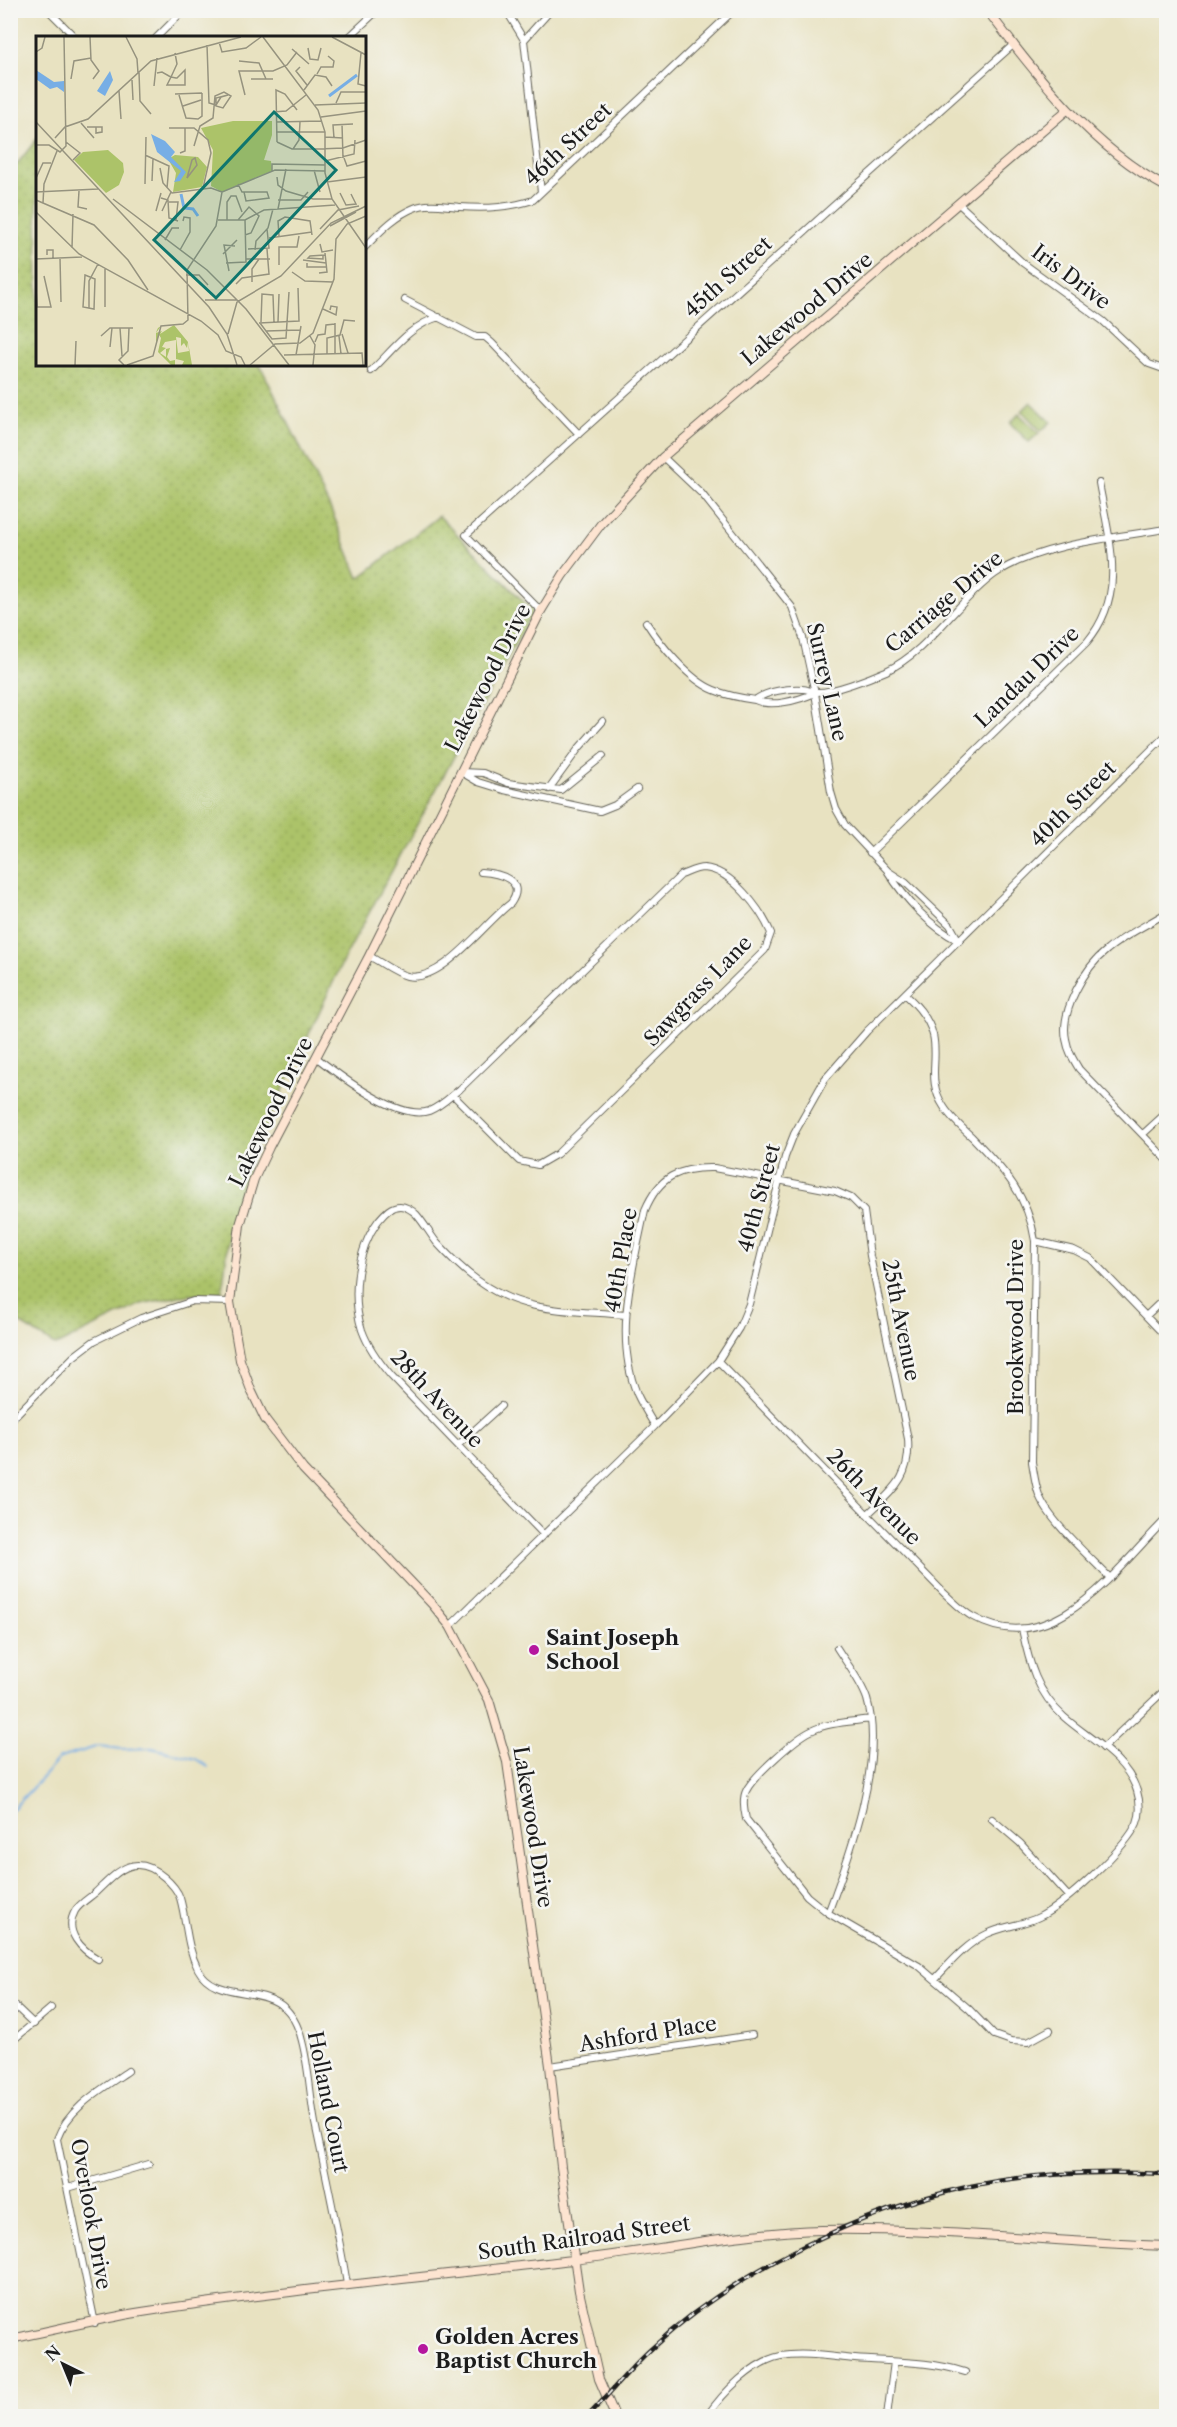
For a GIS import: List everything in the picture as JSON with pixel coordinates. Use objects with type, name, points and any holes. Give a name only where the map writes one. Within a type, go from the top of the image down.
[{"type":"street","points":[[48,10],[74,36]]},
{"type":"street","points":[[158,36],[184,10]]},
{"type":"street","points":[[350,36],[378,10]]},
{"type":"street","points":[[506,10],[525,40],[541,192]]},
{"type":"street","points":[[525,40],[551,10]]},
{"type":"street","name":"46th Street","points":[[366,246],[401,214],[417,207],[434,205],[488,208],[515,206],[533,200],[734,10]]},
{"type":"street","points":[[987,10],[1067,110],[1117,153],[1167,187]]},
{"type":"street","name":"45th Street","points":[[541,611],[466,535],[1013,45]]},
{"type":"street","name":"Lakewood Drive","points":[[615,2416],[599,2379],[589,2342],[557,2140],[550,2066],[507,1762],[489,1700],[450,1626],[425,1596],[303,1469],[265,1419],[240,1360],[230,1302],[240,1225],[255,1179],[541,611],[563,575],[601,524],[663,457],[1067,110]]},
{"type":"street","name":"Iris Drive","points":[[959,204],[1023,263],[1103,321],[1149,364],[1167,370]]},
{"type":"street","points":[[405,300],[476,337],[485,337],[579,434]]},
{"type":"street","points":[[370,371],[424,321],[440,317]]},
{"type":"street","name":"Surrey Lane","points":[[663,457],[702,494],[792,607],[803,638],[815,693],[836,809],[845,825],[888,871],[905,882],[950,925],[959,941]]},
{"type":"street","name":"Landau Drive","points":[[870,853],[1088,642],[1099,628],[1110,604],[1114,578],[1110,539],[1099,483]]},
{"type":"street","name":"Carriage Drive","points":[[645,622],[656,638],[689,673],[712,689],[735,697],[755,700],[764,694],[805,688],[815,693],[864,680],[889,670],[924,642],[994,575],[1018,560],[1044,551],[1167,529]]},
{"type":"street","points":[[549,789],[579,748],[603,721]]},
{"type":"street","name":"40th Street","points":[[450,1626],[656,1426],[718,1361],[739,1328],[749,1304],[778,1179],[794,1134],[825,1080],[867,1031],[1167,735]]},
{"type":"street","points":[[461,772],[483,773],[508,783],[561,790],[603,756]]},
{"type":"street","points":[[461,772],[478,782],[504,790],[600,811],[615,805],[637,789]]},
{"type":"street","name":"Sawgrass Lane","points":[[317,1058],[354,1086],[400,1110],[428,1112],[453,1095],[681,875],[694,869],[704,868],[718,872],[732,880],[764,917],[771,933],[765,950],[557,1154],[538,1165],[519,1161],[453,1095]]},
{"type":"street","name":"Surrey Lane","points":[[888,871],[899,890],[942,933],[959,941]]},
{"type":"street","points":[[369,956],[406,976],[423,976],[439,969],[516,896],[516,887],[511,881],[498,873],[481,872]]},
{"type":"street","points":[[1167,913],[1120,940],[1093,963],[1078,986],[1068,1010],[1065,1036],[1070,1054],[1079,1069],[1167,1159]]},
{"type":"street","name":"Brookwood Drive","points":[[905,994],[923,1014],[933,1036],[932,1075],[943,1107],[1011,1179],[1022,1195],[1032,1220],[1035,1241],[1032,1462],[1035,1479],[1040,1497],[1048,1512],[1110,1578]]},
{"type":"street","points":[[1143,1134],[1167,1113]]},
{"type":"street","name":"40th Place","points":[[656,1426],[636,1393],[628,1358],[625,1315],[645,1210],[652,1194],[663,1181],[678,1172],[696,1167],[778,1179]]},
{"type":"street","name":"25th Avenue","points":[[778,1179],[835,1191],[851,1198],[864,1211],[910,1456],[905,1473],[895,1488],[868,1513]]},
{"type":"street","name":"28th Avenue","points":[[544,1535],[391,1376],[374,1355],[362,1330],[357,1304],[357,1278],[363,1252],[374,1227],[384,1214],[391,1208],[400,1206],[410,1209],[437,1243],[476,1280],[500,1295],[525,1305],[625,1315]]},
{"type":"street","points":[[1035,1241],[1074,1250],[1090,1258],[1167,1337]]},
{"type":"street","points":[[1146,1316],[1167,1297]]},
{"type":"street","points":[[10,1421],[73,1357],[94,1341],[141,1318],[193,1301],[230,1302]]},
{"type":"street","name":"26th Avenue","points":[[718,1361],[944,1593],[972,1616],[990,1624],[1022,1629]]},
{"type":"street","points":[[458,1445],[501,1406]]},
{"type":"street","points":[[935,1979],[965,1949],[987,1934],[1039,1917],[1068,1896],[1128,1838],[1138,1821],[1140,1803],[1137,1792],[1124,1768],[1103,1748],[1063,1717],[1039,1686],[1028,1657],[1022,1629],[1052,1622],[1069,1614],[1110,1578],[1167,1520]]},
{"type":"street","points":[[828,1913],[859,1820],[870,1769],[871,1719],[862,1688],[837,1648]]},
{"type":"street","points":[[1103,1748],[1167,1689]]},
{"type":"street","points":[[871,1719],[828,1725],[811,1731],[796,1741],[757,1777],[746,1791],[744,1800],[746,1818],[807,1896],[828,1913],[896,1952],[935,1979],[994,2035],[1011,2041],[1028,2042],[1050,2030]]},
{"type":"street","points":[[992,1819],[1020,1843],[1068,1896]]},
{"type":"street","name":"Holland Court","points":[[98,1959],[86,1952],[75,1938],[72,1929],[75,1911],[121,1869],[137,1864],[147,1866],[162,1875],[177,1892],[189,1944],[198,1970],[204,1977],[220,1987],[272,1999],[287,2009],[302,2041],[347,2284]]},
{"type":"street","points":[[10,2001],[34,2024]]},
{"type":"street","points":[[10,2043],[51,2008]]},
{"type":"street","name":"Ashford Place","points":[[550,2066],[752,2034]]},
{"type":"street","name":"Overlook Drive","points":[[94,2323],[57,2139],[72,2114],[92,2096],[128,2071]]},
{"type":"street","points":[[68,2188],[149,2164]]},
{"type":"street","name":"South Railroad Street","points":[[10,2339],[139,2313],[347,2284],[575,2260],[732,2237],[822,2230],[957,2234],[1091,2244],[1167,2246]]},
{"type":"street","points":[[707,2416],[733,2385],[755,2368],[780,2356],[807,2355],[942,2365],[966,2372]]},
{"type":"street","points":[[887,2416],[894,2362]]},
{"type":"green space","points":[[36,140],[36,366],[260,366],[332,512],[359,578],[439,516],[533,611],[343,961],[252,1156],[230,1228],[222,1292],[180,1296],[141,1304],[56,1346],[10,1317],[10,173]]},
{"type":"green space","points":[[1031,402],[1051,422],[1041,431],[1022,411]]},
{"type":"green space","points":[[1019,414],[1039,433],[1029,442],[1010,423]]},
{"type":"waterway","points":[[10,1812],[60,1758],[99,1746],[121,1749],[152,1748],[196,1759],[208,1767]]},
{"type":"railway","points":[[588,2416],[642,2358],[683,2322],[759,2270],[843,2228],[929,2197],[995,2181],[1068,2174],[1166,2174]]},
{"type":"place","name":"Saint Joseph School","points":[[534,1650]]},
{"type":"place","name":"Golden Acres Baptist Church","points":[[423,2349]]}]
